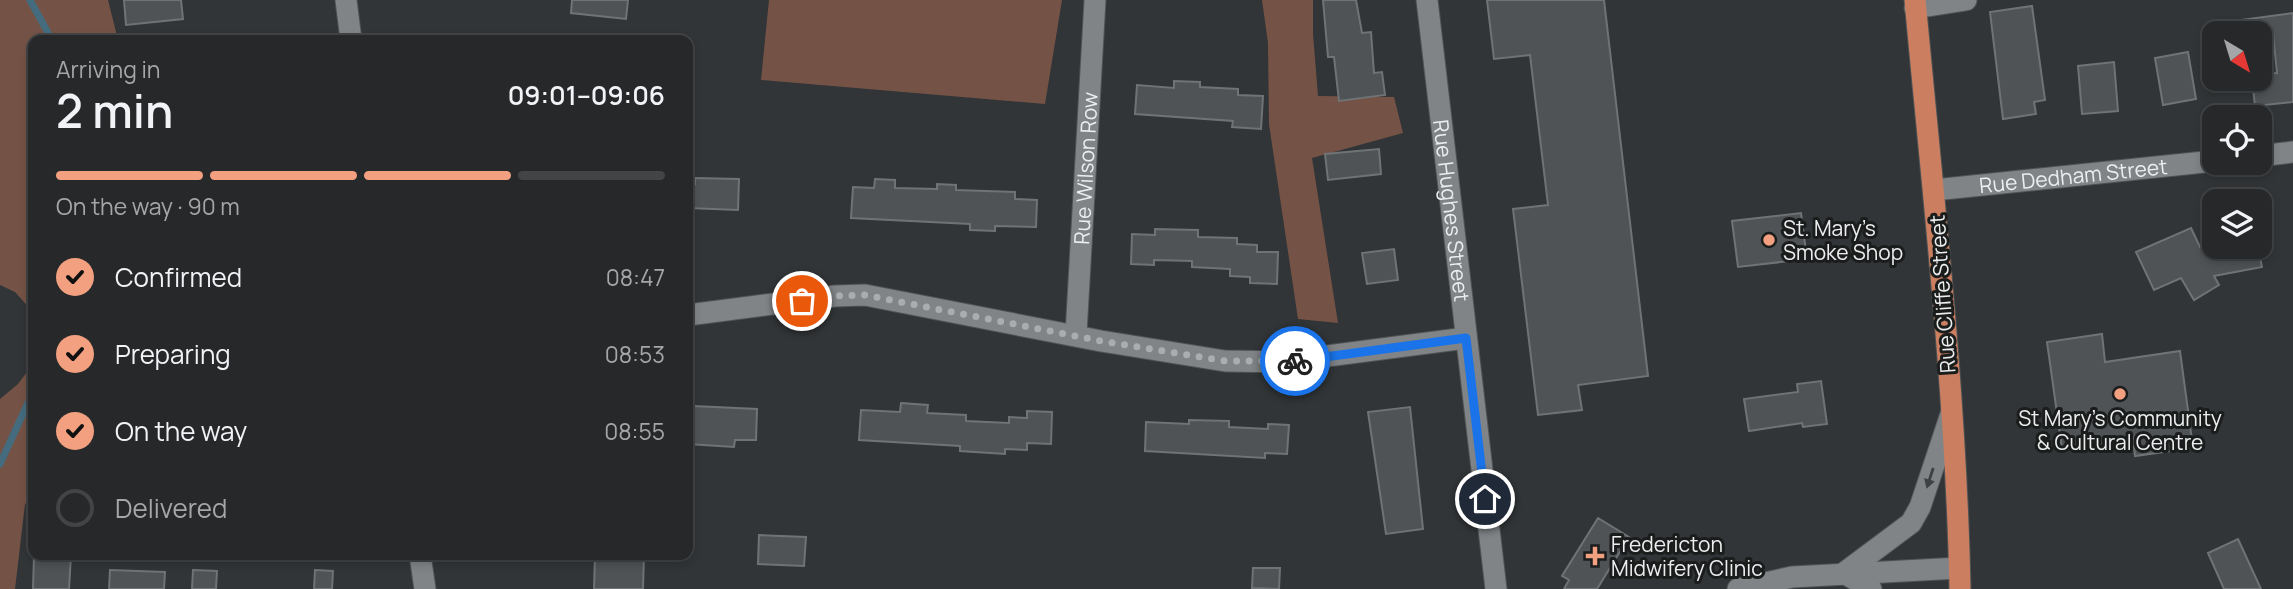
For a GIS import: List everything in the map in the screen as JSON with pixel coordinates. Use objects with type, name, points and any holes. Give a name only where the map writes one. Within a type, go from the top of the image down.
[{"type":"main road","name":"Rue Cliffe Street","points":[[1915,4],[1934,190],[1951,414],[1959,578]]},
{"type":"street","points":[[346,0],[350,35]]},
{"type":"street","name":"Rue Wilson Row","points":[[1076,334],[1095,0]]},
{"type":"street","name":"Rue Hughes Street","points":[[1427,0],[1496,589]]},
{"type":"street","points":[[1915,4],[1966,0]]},
{"type":"street","points":[[2272,154],[2293,152]]},
{"type":"street","name":"Rue Dedham Street","points":[[1934,190],[2202,162]]},
{"type":"street","points":[[693,314],[835,296],[865,295],[1101,341],[1225,361],[1281,362],[1466,338]]},
{"type":"street","points":[[1844,573],[1911,523],[1920,507],[1951,414]]},
{"type":"street","points":[[421,560],[425,589]]},
{"type":"street","points":[[1844,573],[1871,589]]},
{"type":"street","points":[[1738,589],[1792,577],[1844,573],[1959,578]]},
{"type":"shaded area","points":[[0,0],[108,0],[117,35],[28,35],[28,306],[15,292],[0,285]]},
{"type":"shaded area","points":[[769,0],[1062,0],[1045,104],[761,80]]},
{"type":"shaded area","points":[[1262,0],[1313,0],[1318,96],[1394,97],[1403,133],[1312,158],[1338,323],[1298,319],[1269,124],[1268,43]]},
{"type":"shaded area","points":[[28,371],[28,501],[25,504],[15,589],[0,589],[0,399],[18,384]]},
{"type":"building","points":[[124,0],[181,0],[183,19],[126,25]]},
{"type":"building","points":[[572,0],[628,0],[626,19],[571,13]]},
{"type":"building","points":[[1323,0],[1356,0],[1362,33],[1371,32],[1374,73],[1382,72],[1385,95],[1339,101],[1334,57],[1328,57]]},
{"type":"building","points":[[1487,0],[1604,0],[1648,376],[1578,385],[1582,410],[1538,415],[1513,209],[1548,205],[1530,55],[1494,59]]},
{"type":"building","points":[[2032,6],[2045,100],[2034,102],[2036,114],[2003,119],[1990,12]]},
{"type":"building","points":[[2293,13],[2293,102],[2255,105],[2253,91],[2272,91],[2272,73],[2277,73],[2272,21],[2233,21]]},
{"type":"building","points":[[2188,52],[2196,99],[2163,105],[2155,58]]},
{"type":"building","points":[[2114,62],[2118,111],[2082,114],[2078,66]]},
{"type":"building","points":[[1174,81],[1200,82],[1200,87],[1238,89],[1238,95],[1263,96],[1261,129],[1232,127],[1233,121],[1135,114],[1137,85],[1174,88]]},
{"type":"building","points":[[1379,149],[1381,174],[1328,180],[1325,154]]},
{"type":"building","points":[[695,178],[739,179],[738,210],[693,208]]},
{"type":"building","points":[[875,179],[895,180],[895,188],[937,189],[937,184],[956,185],[956,190],[1015,192],[1015,199],[1037,200],[1036,227],[995,226],[995,231],[970,230],[970,224],[851,218],[853,187],[874,188]]},
{"type":"building","name":"St. Mary’s Smoke Shop","points":[[1801,213],[1807,259],[1738,267],[1732,221]]},
{"type":"building","points":[[2191,228],[2202,247],[2202,259],[2260,259],[2262,267],[2214,276],[2219,285],[2194,300],[2181,278],[2154,290],[2136,252]]},
{"type":"building","points":[[1155,229],[1198,230],[1198,237],[1237,238],[1237,244],[1257,245],[1257,252],[1278,252],[1277,284],[1250,283],[1250,277],[1230,276],[1230,269],[1192,267],[1192,261],[1154,260],[1154,265],[1131,264],[1132,234],[1155,235]]},
{"type":"building","points":[[1394,249],[1398,280],[1367,284],[1362,253]]},
{"type":"building","name":"St Mary's Community & Cultural Centre","points":[[2102,334],[2105,362],[2180,351],[2193,448],[2135,456],[2133,439],[2062,449],[2047,342]]},
{"type":"building","points":[[1821,381],[1827,424],[1803,427],[1802,423],[1749,431],[1744,399],[1798,392],[1797,384]]},
{"type":"building","points":[[901,403],[928,405],[927,413],[966,415],[966,421],[1009,423],[1009,417],[1027,418],[1027,411],[1052,412],[1051,444],[1027,443],[1027,450],[1005,449],[1005,454],[960,451],[960,446],[859,440],[861,410],[900,412]]},
{"type":"building","points":[[693,406],[757,409],[756,440],[735,440],[734,447],[693,444]]},
{"type":"building","points":[[1410,407],[1423,529],[1386,534],[1368,412]]},
{"type":"building","points":[[1189,420],[1229,421],[1229,427],[1268,429],[1268,424],[1289,425],[1287,454],[1265,453],[1265,458],[1145,451],[1146,422],[1189,424]]},
{"type":"building","name":"Fredericton Midwifery Clinic","points":[[1598,518],[1629,537],[1597,589],[1564,589],[1569,580],[1562,576]]},
{"type":"building","points":[[759,535],[806,537],[804,566],[758,564]]},
{"type":"building","points":[[2238,539],[2261,589],[2224,589],[2208,553]]},
{"type":"building","points":[[34,560],[71,560],[69,589],[33,589]]},
{"type":"building","points":[[595,560],[644,560],[643,589],[594,589]]},
{"type":"building","points":[[1253,568],[1280,568],[1279,589],[1252,588]]},
{"type":"building","points":[[110,570],[165,572],[164,589],[109,589]]},
{"type":"building","points":[[193,570],[217,571],[216,589],[192,589]]},
{"type":"building","points":[[315,570],[333,571],[332,589],[314,589]]},
{"type":"waterway","points":[[30,0],[49,35]]},
{"type":"waterway","points":[[0,464],[28,403]]},
{"type":"way so far","points":[[802,301],[865,295],[1101,341],[1225,361],[1295,361]]},
{"type":"place","name":"St. Mary’s Smoke Shop","points":[[1769,240]]},
{"type":"place","name":"St Mary's Community & Cultural Centre","points":[[2120,394]]},
{"type":"place","name":"Fredericton Midwifery Clinic","points":[[1595,556]]},
{"type":"route","points":[[1295,361],[1466,338],[1485,499]]}]
